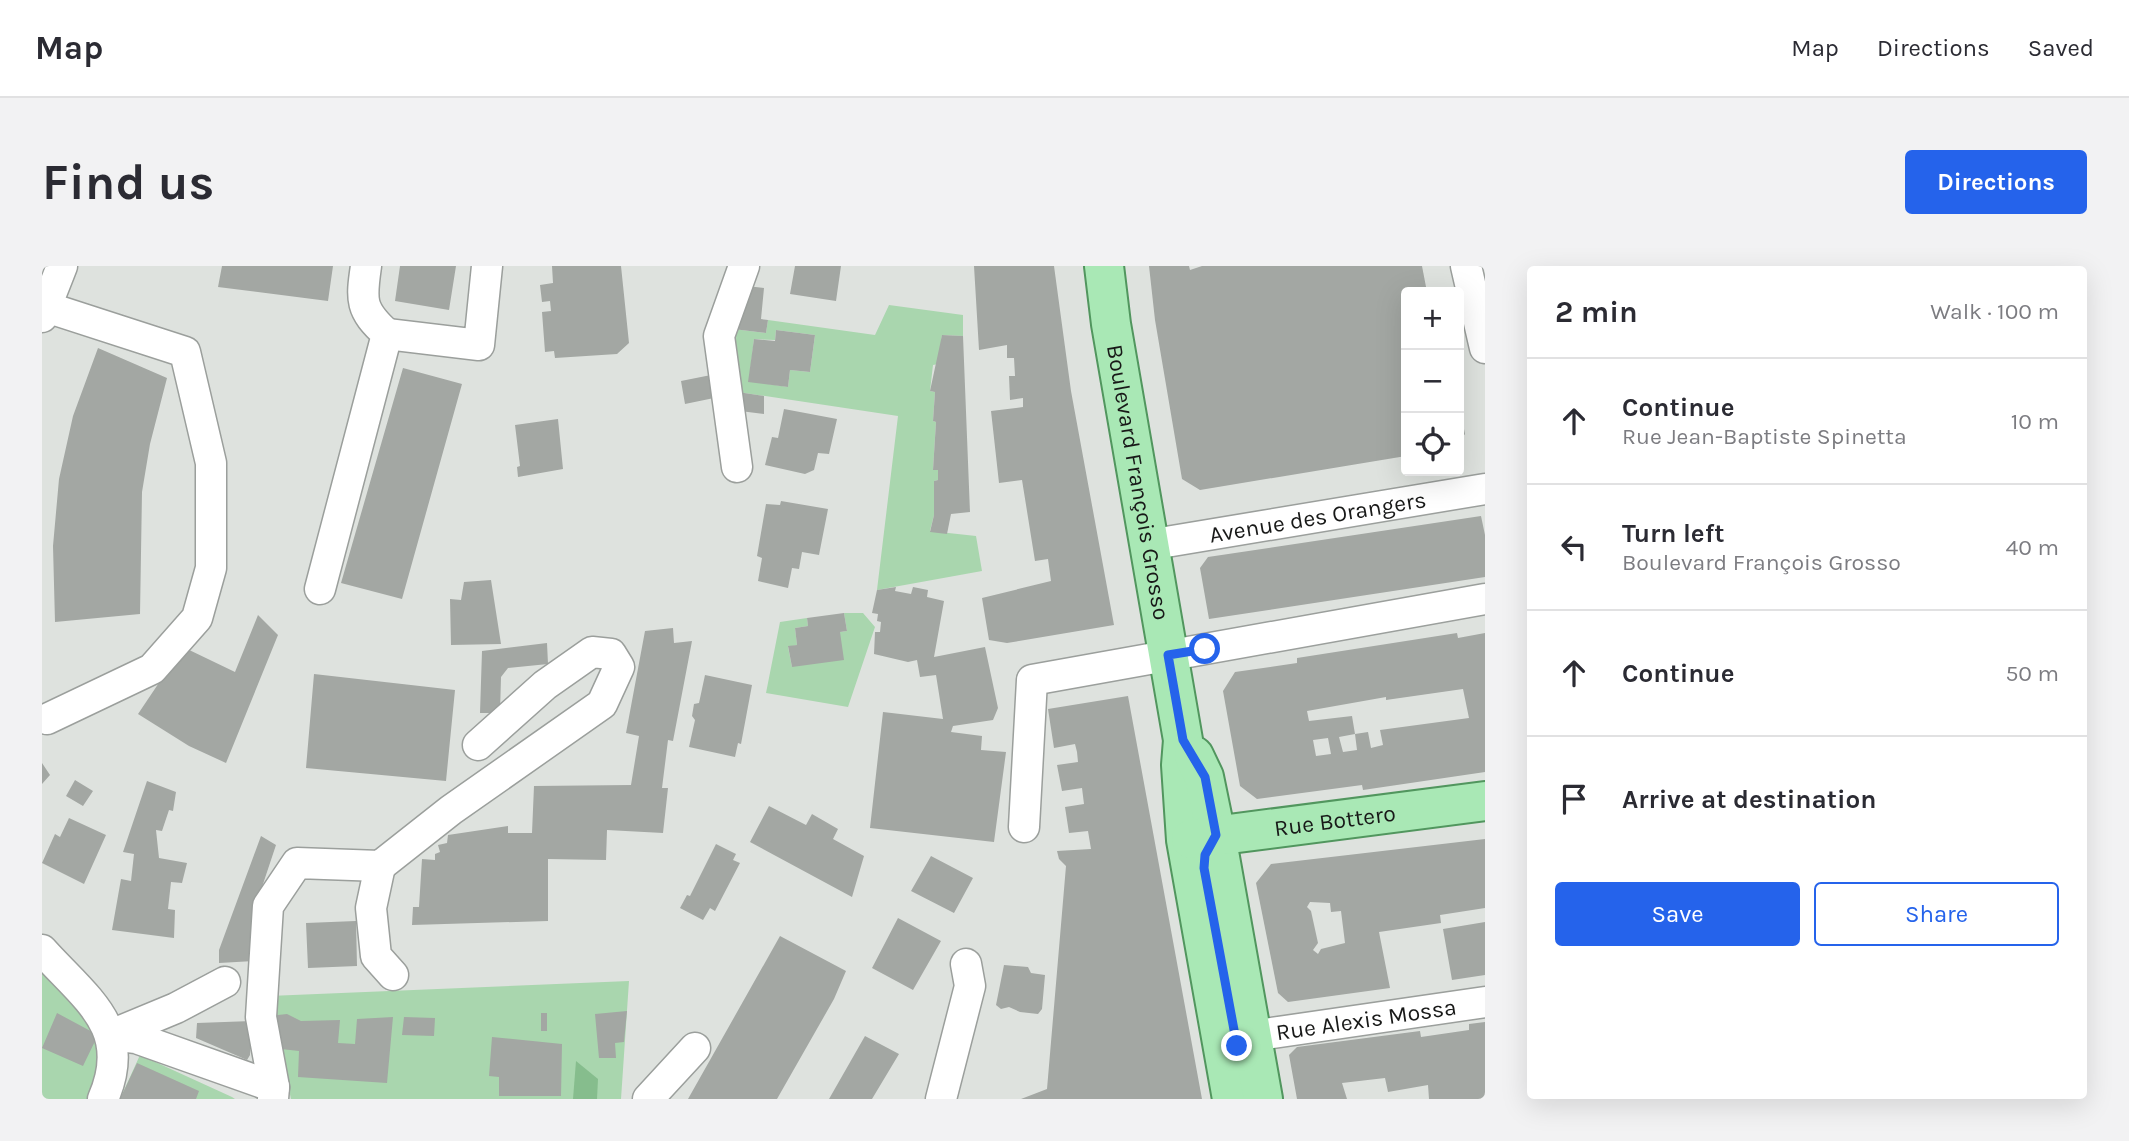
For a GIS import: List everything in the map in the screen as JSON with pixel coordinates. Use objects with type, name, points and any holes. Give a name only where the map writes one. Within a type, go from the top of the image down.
[{"type":"main road","name":"Boulevard François Grosso","points":[[1104,266],[1111,324],[1183,740],[1181,765],[1201,837],[1239,1071],[1264,1099]]},
{"type":"main road","name":"Rue Bottero","points":[[1201,837],[1485,801]]},
{"type":"street","points":[[47,719],[152,669],[197,618],[211,568],[211,463],[185,352],[44,312],[62,266]]},
{"type":"street","points":[[366,266],[361,296],[368,318],[387,334],[479,345],[487,266]]},
{"type":"street","points":[[737,467],[719,336],[744,266]]},
{"type":"street","points":[[1466,266],[1485,348]]},
{"type":"street","points":[[320,589],[387,334]]},
{"type":"street","name":"Avenue des Orangers","points":[[1148,545],[1485,489]]},
{"type":"street","points":[[1024,827],[1032,680],[1485,599]]},
{"type":"street","points":[[393,975],[376,956],[371,908],[380,866],[451,810],[603,704],[619,667],[611,654],[592,652],[545,685],[478,745]]},
{"type":"street","points":[[273,1093],[261,1017],[268,906],[297,863],[380,866]]},
{"type":"street","points":[[42,950],[104,1020],[111,1035],[115,1056],[113,1078],[103,1099]]},
{"type":"street","points":[[941,1099],[970,986],[966,964]]},
{"type":"street","points":[[111,1035],[225,982]]},
{"type":"street","name":"Rue Alexis Mossa","points":[[1239,1071],[1485,1002]]},
{"type":"street","points":[[111,1035],[136,1038],[273,1093]]},
{"type":"street","points":[[648,1099],[695,1048]]},
{"type":"shaded area","points":[[889,305],[963,315],[963,336],[942,335],[938,364],[933,365],[930,391],[935,392],[933,421],[936,422],[933,470],[938,470],[938,480],[934,481],[934,515],[930,531],[976,536],[982,571],[877,590],[898,416],[738,392],[733,329],[766,333],[768,320],[875,335]],"holes":[[[776,330],[815,335],[810,372],[790,370],[788,387],[749,381],[754,339],[775,340]]]},
{"type":"shaded area","points":[[844,613],[863,613],[875,627],[848,707],[766,693],[780,622],[807,618],[808,626],[795,628],[797,645],[788,647],[792,667],[840,632],[847,631]]},
{"type":"shaded area","points":[[42,972],[86,1018],[102,1041],[93,1099],[42,1099]]},
{"type":"shaded area","points":[[629,981],[621,1099],[291,1099],[269,996]]},
{"type":"shaded area","points":[[140,1055],[232,1097],[235,1099],[120,1099]]},
{"type":"shaded area","points":[[576,1061],[598,1079],[597,1099],[573,1099]]},
{"type":"building","points":[[222,266],[333,266],[328,301],[218,287]]},
{"type":"building","points":[[400,266],[456,266],[449,310],[395,301]]},
{"type":"building","points":[[552,266],[621,266],[629,343],[617,354],[555,358],[554,351],[545,352],[542,312],[551,311],[550,301],[542,302],[540,285],[553,283]]},
{"type":"building","points":[[795,266],[841,266],[836,301],[790,294]]},
{"type":"building","points":[[974,266],[1054,266],[1071,391],[1114,625],[1007,643],[989,640],[982,598],[1051,581],[1048,559],[1035,561],[1022,480],[999,483],[991,411],[1023,407],[1023,398],[1010,400],[1009,376],[1015,376],[1014,358],[1007,358],[1007,345],[979,350]]},
{"type":"building","points":[[1149,266],[1189,266],[1190,270],[1202,266],[1422,266],[1426,287],[1401,287],[1401,457],[1200,490],[1182,479],[1155,320]]},
{"type":"building","points":[[747,286],[764,288],[761,319],[768,320],[766,333],[733,329]]},
{"type":"building","points":[[776,330],[815,335],[810,372],[790,370],[788,387],[748,382],[754,339],[775,341]]},
{"type":"building","points":[[942,335],[963,336],[970,512],[951,514],[947,534],[930,532],[934,515],[934,481],[938,480],[938,470],[933,470],[935,392],[930,391]]},
{"type":"building","points":[[98,348],[167,378],[150,444],[142,492],[140,614],[55,622],[53,546],[59,479],[73,416]]},
{"type":"building","points":[[403,368],[462,384],[402,599],[341,583]]},
{"type":"building","points":[[711,375],[714,398],[685,404],[681,381]]},
{"type":"building","points":[[738,392],[764,396],[764,414],[740,411]]},
{"type":"building","points":[[784,409],[837,419],[829,454],[818,453],[814,470],[805,474],[765,465],[772,437],[778,438]]},
{"type":"building","points":[[558,419],[563,469],[518,477],[517,467],[520,466],[515,425]]},
{"type":"building","points":[[781,501],[828,509],[819,555],[802,552],[799,569],[792,568],[788,588],[758,581],[762,558],[757,556],[766,504],[780,505]]},
{"type":"building","points":[[1481,516],[1485,535],[1485,577],[1209,619],[1200,568],[1208,557]]},
{"type":"building","points":[[491,580],[501,644],[451,645],[450,599],[461,600],[464,582]]},
{"type":"building","points":[[896,587],[895,591],[911,594],[913,587],[928,590],[927,597],[944,601],[934,657],[985,647],[998,708],[993,720],[953,726],[951,732],[982,736],[981,750],[1006,752],[994,842],[870,828],[883,712],[943,719],[936,675],[920,677],[917,660],[908,662],[874,654],[875,632],[880,632],[881,622],[877,621],[878,614],[872,613],[877,590]]},
{"type":"building","points":[[844,613],[847,631],[840,632],[844,660],[792,667],[788,646],[797,645],[795,628],[808,626],[807,618]]},
{"type":"building","points":[[258,615],[278,635],[226,763],[189,746],[138,714],[183,647],[235,672]]},
{"type":"building","points":[[673,628],[674,643],[692,641],[673,741],[668,740],[662,788],[668,788],[663,833],[607,830],[606,860],[548,859],[548,921],[412,925],[413,907],[419,907],[422,859],[435,860],[435,854],[440,852],[438,845],[447,843],[448,835],[508,826],[508,833],[532,833],[534,786],[631,785],[639,736],[626,733],[645,631]]},
{"type":"building","points":[[1457,633],[1458,638],[1485,633],[1485,772],[1363,790],[1362,785],[1257,799],[1240,786],[1223,691],[1235,672],[1297,663],[1297,658]],"holes":[[[1463,689],[1469,718],[1380,730],[1383,745],[1371,748],[1368,732],[1355,734],[1352,716],[1309,721],[1307,711],[1386,697],[1386,700]],[[1355,734],[1357,750],[1343,752],[1339,737]],[[1328,738],[1331,754],[1316,756],[1313,740]]]},
{"type":"building","points":[[547,643],[548,664],[508,668],[501,677],[500,713],[480,713],[482,651]]},
{"type":"building","points":[[314,674],[455,690],[446,781],[306,768]]},
{"type":"building","points":[[705,675],[752,685],[741,744],[738,743],[735,757],[689,747],[695,720],[692,716],[694,704],[699,703]]},
{"type":"building","points":[[1128,696],[1202,1099],[1021,1099],[1047,1089],[1066,866],[1059,859],[1057,851],[1091,849],[1088,831],[1069,833],[1065,807],[1084,804],[1082,788],[1062,791],[1057,765],[1078,762],[1077,752],[1075,744],[1054,748],[1048,709]]},
{"type":"building","points":[[42,763],[50,775],[42,784]]},
{"type":"building","points":[[75,780],[93,791],[83,806],[66,796]]},
{"type":"building","points":[[147,781],[176,792],[173,811],[169,810],[162,831],[156,830],[159,858],[187,863],[182,883],[171,882],[168,909],[175,910],[174,938],[112,930],[121,879],[131,881],[134,854],[123,852]]},
{"type":"building","points":[[769,806],[806,825],[812,814],[838,829],[833,839],[864,856],[852,897],[750,842]]},
{"type":"building","points":[[69,818],[106,835],[84,884],[42,863],[55,834],[60,837]]},
{"type":"building","points":[[261,836],[276,845],[260,893],[254,961],[219,963],[219,950]]},
{"type":"building","points":[[1485,839],[1485,908],[1440,915],[1441,923],[1379,932],[1390,988],[1288,1002],[1278,993],[1256,883],[1271,864]],"holes":[[[1310,902],[1330,903],[1331,912],[1341,911],[1345,943],[1321,949],[1318,954],[1313,950],[1318,943],[1311,911],[1307,907]]]},
{"type":"building","points":[[716,844],[736,854],[733,860],[740,863],[715,911],[710,908],[703,920],[680,908],[687,895],[690,896]]},
{"type":"building","points":[[931,856],[973,878],[954,913],[911,891]]},
{"type":"building","points":[[898,918],[941,941],[913,990],[872,968]]},
{"type":"building","points":[[356,921],[357,966],[308,968],[306,923]]},
{"type":"building","points":[[1485,922],[1485,975],[1452,980],[1443,929]]},
{"type":"building","points":[[780,936],[846,971],[834,999],[777,1099],[688,1099]]},
{"type":"building","points":[[1004,965],[1028,967],[1031,973],[1045,975],[1042,1009],[1038,1014],[1020,1012],[1009,1007],[1001,1009],[996,1005]]},
{"type":"building","points":[[627,1011],[624,1042],[615,1043],[616,1058],[599,1058],[595,1014]]},
{"type":"building","points":[[57,1013],[98,1035],[83,1066],[42,1048]]},
{"type":"building","points":[[541,1013],[547,1013],[547,1031],[541,1031]]},
{"type":"building","points":[[287,1014],[301,1021],[340,1020],[338,1043],[355,1044],[357,1019],[393,1017],[387,1083],[298,1077],[299,1051],[281,1049],[269,1016]]},
{"type":"building","points":[[404,1017],[435,1018],[434,1036],[402,1035]]},
{"type":"building","points":[[252,1021],[250,1055],[247,1060],[196,1038],[197,1023]]},
{"type":"building","points":[[1485,1022],[1485,1099],[1429,1099],[1428,1085],[1388,1092],[1385,1078],[1342,1083],[1347,1099],[1297,1099],[1289,1055],[1297,1047],[1420,1031],[1421,1037],[1469,1030],[1469,1024]]},
{"type":"building","points":[[865,1036],[899,1054],[872,1099],[829,1099]]},
{"type":"building","points":[[492,1037],[562,1044],[561,1096],[499,1096],[499,1077],[489,1076]]},
{"type":"building","points":[[137,1063],[199,1091],[196,1099],[120,1099]]},
{"type":"route","points":[[1205,649],[1168,655],[1183,740],[1205,777],[1216,835],[1205,855],[1204,868],[1237,1046]]}]
